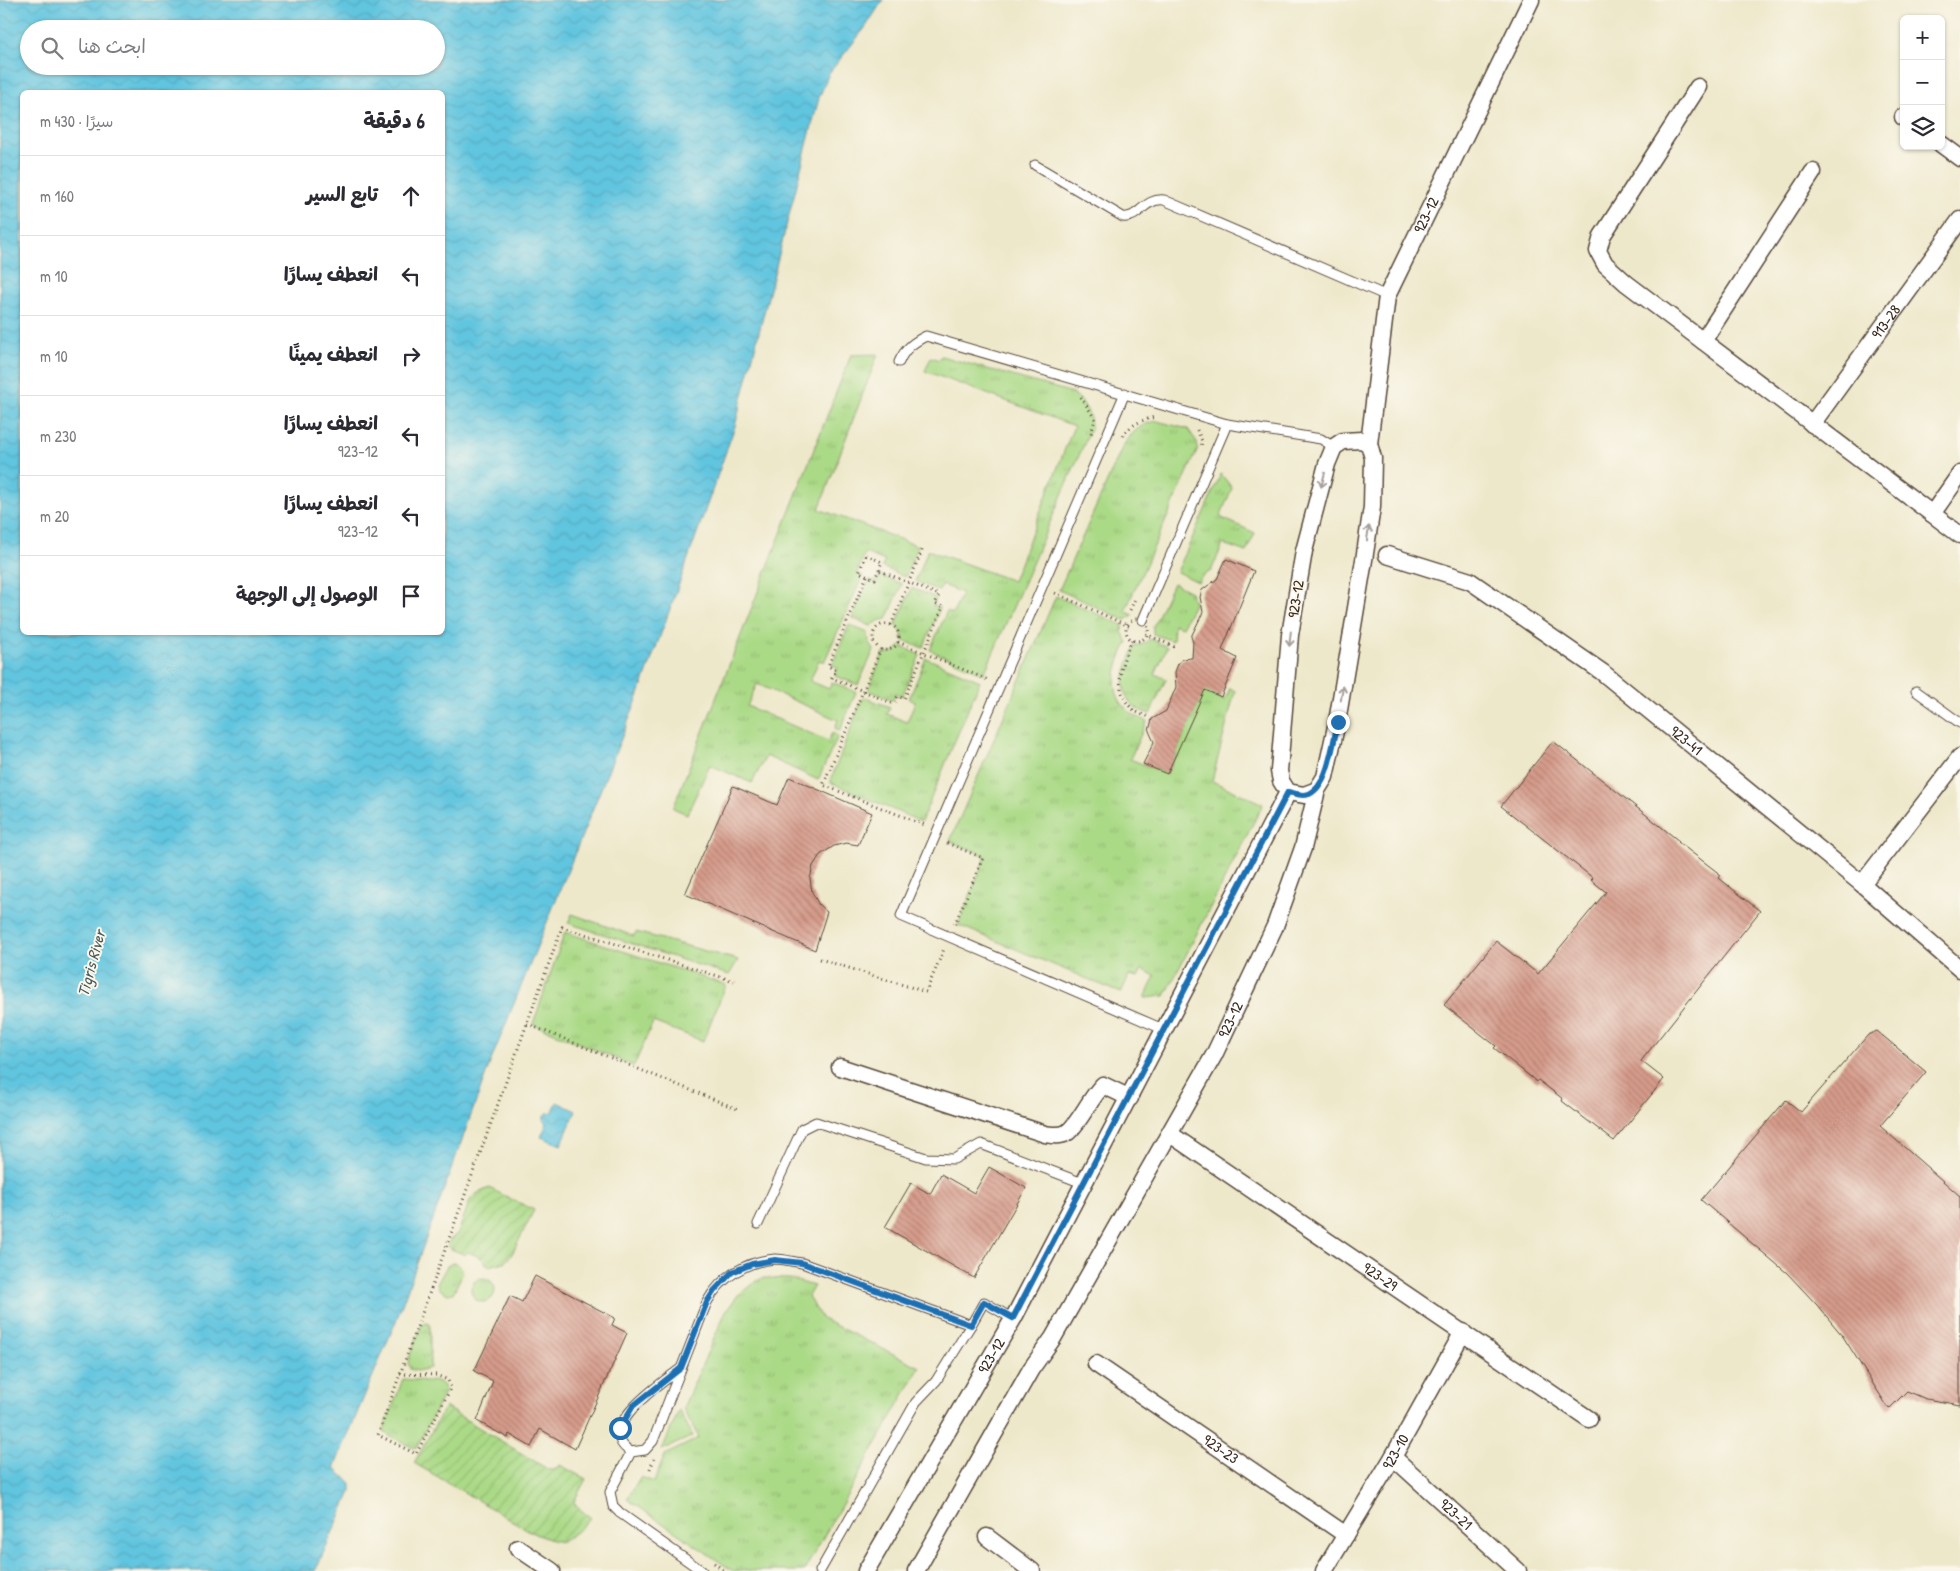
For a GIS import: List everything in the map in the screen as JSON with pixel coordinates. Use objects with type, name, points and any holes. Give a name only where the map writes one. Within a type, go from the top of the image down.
[{"type":"street","name":"923-12","points":[[916,1571],[1031,1368],[1053,1338],[1214,1055],[1275,926],[1303,848],[1316,790],[1324,777],[1338,722],[1372,507],[1373,458],[1369,444],[1387,296],[1531,0]]},
{"type":"street","points":[[1698,87],[1602,236],[1598,251],[1605,264],[1626,283],[1960,535]]},
{"type":"street","points":[[1945,147],[1960,158]]},
{"type":"street","points":[[1703,341],[1813,172]]},
{"type":"street","name":"913-28","points":[[1812,424],[1960,220]]},
{"type":"street","points":[[1334,447],[1343,441],[1353,440],[1362,440],[1369,444]]},
{"type":"street","name":"923-12","points":[[866,1571],[1013,1318],[1130,1098],[1288,792],[1281,781],[1279,770],[1290,635],[1304,550],[1327,464],[1334,447]]},
{"type":"street","points":[[1932,514],[1960,474]]},
{"type":"street","name":"923-41","points":[[1387,556],[1470,581],[1602,672],[1862,884],[1960,969]]},
{"type":"street","points":[[1862,884],[1960,758]]},
{"type":"street","points":[[1288,792],[1304,795],[1316,790]]},
{"type":"street","points":[[840,1067],[1056,1136],[1067,1133],[1104,1085],[1130,1098]]},
{"type":"street","name":"923-29","points":[[1170,1134],[1589,1419]]},
{"type":"street","name":"923-10","points":[[1324,1571],[1393,1457],[1463,1332]]},
{"type":"street","name":"923-23","points":[[1096,1364],[1346,1535]]},
{"type":"street","name":"923-21","points":[[1393,1457],[1518,1571]]},
{"type":"street","points":[[987,1537],[1032,1571]]},
{"type":"street","points":[[518,1548],[552,1571]]},
{"type":"lane","points":[[1035,165],[1123,217],[1134,215],[1150,202],[1164,200],[1387,296]]},
{"type":"lane","points":[[899,362],[902,354],[913,343],[926,336],[1227,424],[1321,439],[1334,447]]},
{"type":"lane","points":[[1125,394],[901,916],[1165,1030]]},
{"type":"lane","points":[[1143,620],[1227,424]]},
{"type":"lane","points":[[1916,691],[1960,723]]},
{"type":"lane","points":[[758,1224],[802,1129],[816,1122],[926,1158],[954,1159],[981,1144],[1085,1184]]},
{"type":"lane","points":[[681,1368],[633,1406],[620,1428],[619,1436],[626,1448],[632,1452],[645,1450],[653,1441],[707,1302],[714,1291],[732,1272],[752,1264],[775,1260],[802,1263],[971,1325]]},
{"type":"lane","points":[[820,1571],[916,1402],[936,1381],[984,1302],[1013,1318]]},
{"type":"lane","points":[[632,1452],[610,1492],[613,1506],[702,1571]]},
{"type":"path","points":[[1077,394],[1083,398],[1094,419],[1090,436]]},
{"type":"path","points":[[1119,441],[1128,428],[1141,420],[1155,417],[1164,419]]},
{"type":"path","points":[[1190,426],[1198,430],[1202,441],[1201,450]]},
{"type":"path","points":[[890,625],[923,548]]},
{"type":"path","points":[[866,556],[882,562],[878,570],[874,579],[859,572],[866,556]]},
{"type":"path","points":[[867,576],[828,666],[836,670],[832,678],[894,704],[898,696],[904,699],[943,607],[936,604],[939,595],[878,570]]},
{"type":"path","points":[[1058,584],[1054,593],[1134,628]]},
{"type":"path","points":[[1130,610],[1138,592]]},
{"type":"path","points":[[881,625],[890,625],[898,632],[898,642],[891,649],[880,649],[874,642],[873,632],[881,625]]},
{"type":"path","points":[[1141,632],[1177,648]]},
{"type":"path","points":[[1132,640],[1123,662],[1120,679],[1123,698],[1139,714],[1147,716]]},
{"type":"path","points":[[898,642],[988,680]]},
{"type":"path","points":[[880,649],[823,785],[926,826],[930,817]]},
{"type":"path","points":[[984,689],[992,671]]},
{"type":"path","points":[[950,834],[946,843],[983,858],[954,926],[963,930]]},
{"type":"path","points":[[400,1374],[436,1375],[448,1380],[451,1388],[416,1454],[378,1435],[400,1374],[527,1024],[562,927],[734,981]]},
{"type":"path","points":[[820,959],[926,992],[944,949],[953,953]]},
{"type":"path","points":[[527,1024],[740,1110]]},
{"type":"path","points":[[650,1469],[658,1451]]},
{"type":"green space","points":[[878,354],[819,509],[918,546],[905,577],[882,567],[885,561],[865,553],[857,573],[863,576],[824,662],[819,660],[810,681],[829,689],[832,682],[856,692],[840,731],[835,728],[838,720],[757,684],[747,706],[828,741],[832,733],[838,736],[818,780],[766,756],[752,783],[710,765],[687,814],[673,808],[851,355]]},
{"type":"green space","points":[[941,356],[1073,393],[1086,408],[1091,423],[1091,428],[984,674],[930,650],[947,611],[953,614],[962,593],[942,585],[939,591],[915,581],[928,550],[1013,581],[1074,426],[925,371],[931,357],[939,360]]},
{"type":"green space","points":[[1157,421],[1188,429],[1197,442],[1198,449],[1125,611],[1133,615],[1125,620],[1059,590],[1122,448],[1136,430],[1145,424]]},
{"type":"green space","points":[[1221,474],[1232,488],[1220,517],[1255,533],[1246,552],[1223,544],[1211,571],[1203,575],[1198,582],[1177,572]]},
{"type":"green space","points":[[879,575],[902,584],[887,619],[880,620],[871,626],[852,618],[869,579],[876,582]]},
{"type":"green space","points":[[1173,583],[1191,592],[1194,604],[1182,627],[1174,624],[1173,641],[1153,634],[1153,627]]},
{"type":"green space","points":[[912,588],[936,598],[933,605],[940,608],[923,648],[902,640],[902,633],[896,624]]},
{"type":"green space","points":[[1056,596],[1123,625],[1122,632],[1128,642],[1118,666],[1116,688],[1119,698],[1125,707],[1134,715],[1147,721],[1130,759],[1167,774],[1204,691],[1225,700],[1230,688],[1235,691],[1212,781],[1263,804],[1165,996],[1145,998],[1155,976],[1142,969],[1138,977],[1129,975],[1121,993],[958,925],[986,856],[950,841]]},
{"type":"green space","points":[[849,625],[868,633],[869,643],[874,650],[858,685],[835,676],[838,668],[832,665]]},
{"type":"green space","points":[[1151,639],[1167,647],[1155,674],[1166,679],[1150,714],[1130,703],[1124,686],[1127,666],[1136,645],[1141,645]]},
{"type":"green space","points":[[900,646],[920,655],[902,696],[896,693],[893,700],[868,690],[883,654],[894,652]]},
{"type":"green space","points":[[926,658],[980,681],[921,822],[830,782],[863,697],[890,707],[887,714],[907,722],[915,702],[909,699]]},
{"type":"green space","points":[[572,914],[634,936],[636,932],[738,960],[729,975],[568,923]]},
{"type":"green space","points":[[565,932],[726,985],[703,1041],[653,1022],[634,1066],[533,1024]]},
{"type":"green space","points":[[489,1188],[534,1210],[512,1254],[505,1262],[488,1266],[482,1258],[468,1252],[465,1255],[448,1246],[450,1240],[458,1233],[470,1200],[476,1194]]},
{"type":"green space","points":[[457,1263],[463,1273],[453,1293],[448,1294],[439,1289],[437,1284],[447,1266]]},
{"type":"green space","points":[[483,1278],[488,1279],[494,1285],[494,1295],[488,1301],[483,1302],[478,1301],[472,1295],[471,1290],[472,1285],[478,1279]]},
{"type":"green space","points":[[764,1278],[790,1279],[814,1286],[808,1296],[822,1319],[920,1367],[804,1571],[733,1571],[627,1499],[641,1477],[654,1482],[665,1455],[699,1438],[683,1408],[726,1311],[738,1295],[756,1281]]},
{"type":"green space","points":[[430,1324],[430,1368],[417,1371],[410,1369],[408,1362],[410,1355],[422,1325]]},
{"type":"green space","points":[[403,1379],[440,1382],[444,1386],[445,1391],[417,1447],[413,1448],[383,1432]]},
{"type":"green space","points":[[445,1407],[549,1470],[554,1470],[560,1465],[586,1479],[574,1501],[576,1506],[591,1518],[576,1532],[561,1542],[548,1539],[535,1534],[414,1463]]},
{"type":"green space","points":[[679,1410],[693,1436],[662,1450]]},
{"type":"water","name":"Tigris River","points":[[0,0],[883,0],[865,28],[829,73],[819,98],[735,426],[638,697],[490,1063],[396,1321],[334,1468],[351,1483],[351,1492],[315,1571],[0,1571]]},
{"type":"water","points":[[557,1102],[576,1111],[561,1145],[541,1137],[547,1123],[544,1120],[544,1116],[547,1113],[552,1113]]},
{"type":"building","points":[[1226,559],[1254,571],[1222,650],[1237,658],[1221,697],[1205,690],[1167,774],[1143,764],[1154,742],[1149,731],[1152,719],[1166,711],[1176,687],[1175,672],[1178,664],[1182,659],[1192,658],[1193,642],[1191,637],[1203,612],[1200,597],[1202,590],[1217,579]]},
{"type":"building","points":[[1553,741],[1721,875],[1719,878],[1760,911],[1641,1061],[1664,1079],[1614,1141],[1562,1101],[1563,1099],[1538,1080],[1537,1082],[1494,1048],[1496,1046],[1444,1005],[1496,941],[1538,974],[1606,892],[1591,880],[1593,878],[1501,806]]},
{"type":"building","points":[[789,777],[872,813],[858,845],[846,843],[834,846],[820,855],[813,866],[810,879],[812,892],[819,905],[827,912],[815,950],[685,894],[733,786],[777,805]]},
{"type":"building","points":[[1877,1031],[1926,1072],[1880,1126],[1960,1196],[1960,1405],[1926,1399],[1907,1391],[1889,1409],[1842,1335],[1817,1305],[1787,1273],[1701,1200],[1786,1100],[1801,1112],[1868,1035]]},
{"type":"building","points":[[989,1167],[1026,1188],[974,1278],[885,1227],[911,1183],[930,1194],[941,1174],[974,1193]]},
{"type":"building","points":[[535,1276],[615,1318],[612,1325],[627,1333],[575,1449],[540,1429],[531,1447],[509,1434],[508,1438],[477,1421],[493,1381],[474,1371],[510,1296],[522,1302]]},
{"type":"route","points":[[620,1428],[633,1406],[681,1368],[707,1302],[714,1291],[732,1272],[752,1264],[775,1260],[802,1263],[971,1325],[984,1302],[1013,1318],[1085,1184],[1288,792],[1304,795],[1316,790],[1324,777],[1338,722]]}]
